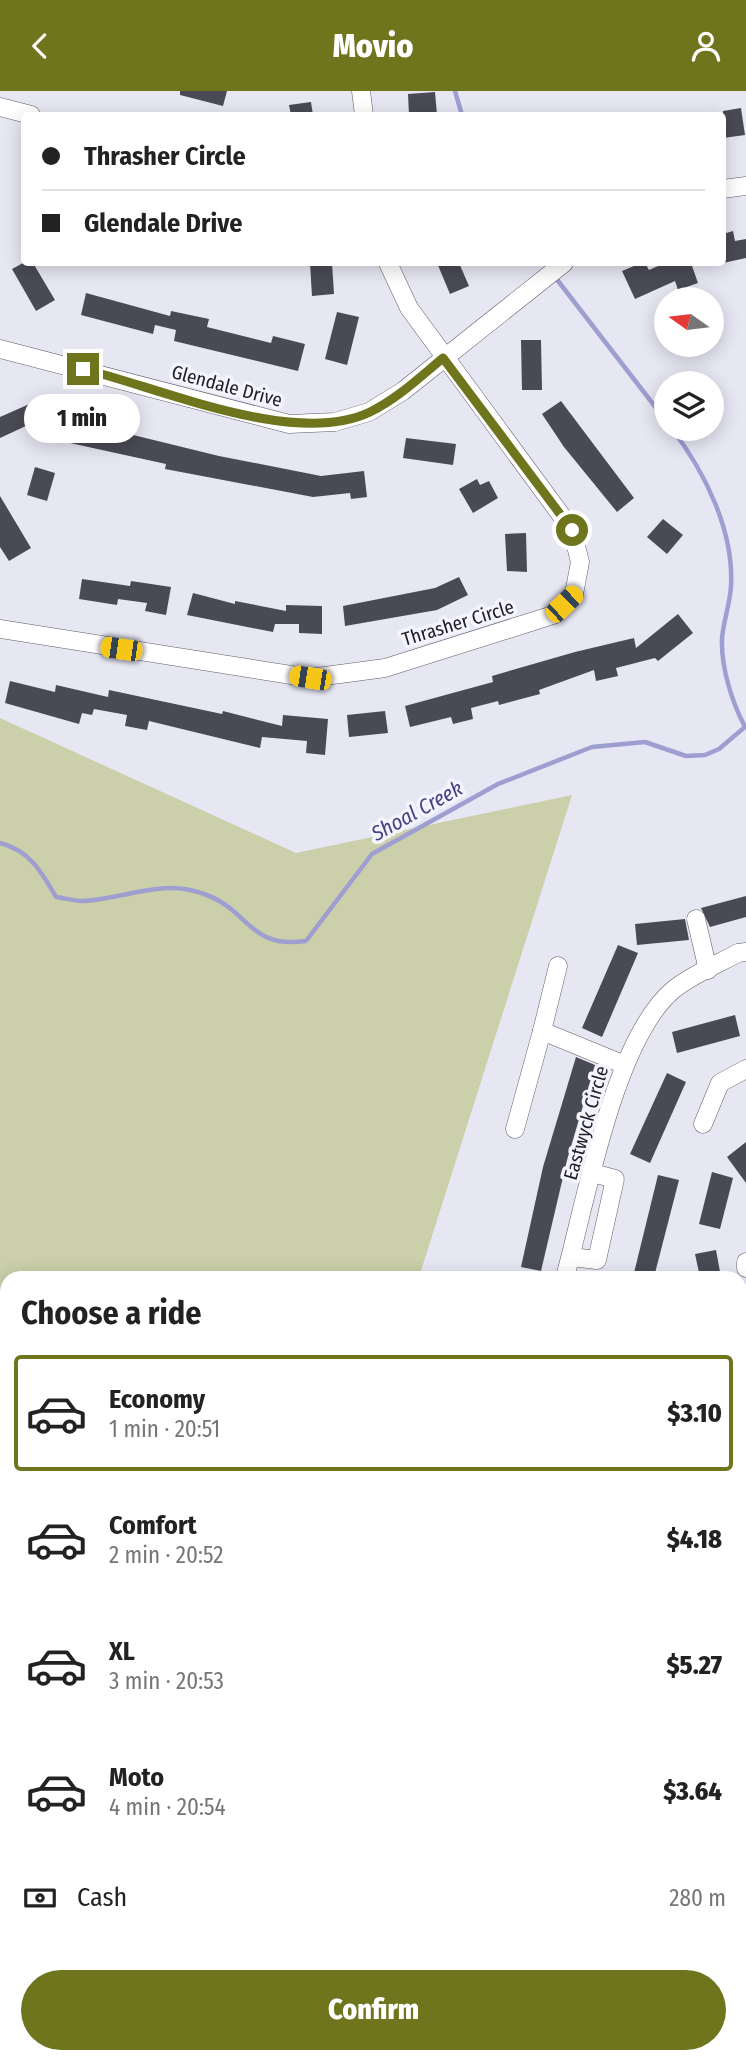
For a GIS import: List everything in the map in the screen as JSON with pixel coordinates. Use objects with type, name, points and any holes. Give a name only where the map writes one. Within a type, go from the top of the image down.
[{"type":"street","points":[[0,96],[1,91]]},
{"type":"street","points":[[361,91],[364,112]]},
{"type":"street","points":[[0,107],[21,112]]},
{"type":"street","points":[[726,189],[746,186]]},
{"type":"street","name":"Thrasher Circle","points":[[0,629],[310,678],[384,668],[553,615],[574,594],[580,562],[572,530],[443,358],[409,308],[389,266]]},
{"type":"street","name":"Glendale Drive","points":[[0,349],[289,424],[335,422],[369,412],[403,391],[560,266]]},
{"type":"street","points":[[696,919],[708,970]]},
{"type":"street","name":"Eastwyck Circle","points":[[567,1271],[625,1065],[641,1029],[673,990],[746,952]]},
{"type":"street","points":[[515,1129],[558,966]]},
{"type":"street","points":[[542,1031],[625,1065]]},
{"type":"street","points":[[703,1124],[720,1083],[746,1069]]},
{"type":"street","points":[[571,1257],[597,1260],[615,1179],[593,1173]]},
{"type":"green space","points":[[0,718],[296,853],[572,795],[421,1271],[0,1271]]},
{"type":"building","points":[[180,91],[227,91],[223,106],[180,95]]},
{"type":"building","points":[[435,92],[437,112],[409,112],[408,94]]},
{"type":"building","points":[[311,102],[313,112],[290,112],[289,105]]},
{"type":"building","points":[[741,108],[745,135],[726,138],[726,112],[723,111]]},
{"type":"building","points":[[733,231],[735,241],[746,239],[746,258],[726,262],[726,233]]},
{"type":"building","points":[[21,264],[35,266],[55,300],[36,311],[12,269]]},
{"type":"building","points":[[310,266],[332,266],[334,294],[312,296]]},
{"type":"building","points":[[438,266],[460,266],[469,286],[450,294]]},
{"type":"building","points":[[634,266],[647,266],[649,270],[658,266],[692,266],[698,283],[677,287],[675,281],[662,287],[654,287],[654,290],[635,299],[622,271]]},
{"type":"building","points":[[86,293],[170,316],[171,311],[209,319],[207,327],[271,343],[273,336],[305,344],[298,371],[174,341],[176,330],[155,325],[153,334],[81,315]]},
{"type":"building","points":[[337,312],[359,317],[347,365],[325,359]]},
{"type":"building","points":[[521,340],[541,340],[542,390],[522,390]]},
{"type":"building","points":[[561,401],[634,498],[617,512],[564,447],[542,414]]},
{"type":"building","points":[[34,402],[41,419],[0,438],[0,417]]},
{"type":"building","points":[[76,421],[219,456],[321,476],[364,471],[367,497],[351,499],[350,493],[313,497],[165,469],[166,464],[70,443]]},
{"type":"building","points":[[406,438],[456,444],[453,465],[403,458]]},
{"type":"building","points":[[35,467],[55,473],[47,501],[27,495]]},
{"type":"building","points":[[477,479],[480,485],[489,481],[498,498],[473,513],[459,489]]},
{"type":"building","points":[[0,496],[31,548],[9,561],[0,547]]},
{"type":"building","points":[[663,519],[683,535],[667,554],[647,537]]},
{"type":"building","points":[[526,533],[527,572],[507,571],[505,534]]},
{"type":"building","points":[[459,577],[468,595],[437,610],[345,626],[343,606],[435,588]]},
{"type":"building","points":[[82,579],[130,586],[131,581],[171,587],[166,615],[145,611],[147,603],[118,599],[117,605],[79,599]]},
{"type":"building","points":[[193,593],[235,604],[235,601],[286,611],[286,605],[322,606],[322,634],[299,633],[299,624],[275,624],[273,632],[187,615]]},
{"type":"building","points":[[678,614],[693,633],[658,661],[655,658],[616,668],[618,676],[596,681],[594,670],[539,690],[540,694],[499,705],[498,701],[471,708],[473,719],[453,724],[451,717],[410,727],[405,706],[493,682],[492,676],[575,652],[634,638],[636,648]]},
{"type":"building","points":[[10,681],[55,692],[56,685],[108,697],[109,690],[222,714],[223,711],[282,726],[283,715],[328,719],[325,755],[306,753],[307,741],[262,737],[260,748],[149,721],[147,730],[125,726],[127,715],[94,709],[92,715],[82,713],[79,724],[5,703]]},
{"type":"building","points":[[385,711],[388,733],[349,737],[347,715]]},
{"type":"building","points":[[746,896],[746,917],[710,927],[701,908]]},
{"type":"building","points":[[685,919],[689,940],[637,945],[635,924]]},
{"type":"building","points":[[618,945],[638,953],[602,1037],[582,1028]]},
{"type":"building","points":[[735,1015],[740,1036],[677,1053],[672,1032]]},
{"type":"building","points":[[576,1057],[595,1065],[567,1160],[541,1271],[521,1267],[543,1167]]},
{"type":"building","points":[[667,1073],[686,1082],[650,1163],[630,1154]]},
{"type":"building","points":[[746,1142],[746,1183],[727,1157]]},
{"type":"building","points":[[712,1172],[733,1178],[720,1229],[699,1224]]},
{"type":"building","points":[[658,1175],[679,1180],[656,1271],[634,1271]]},
{"type":"building","points":[[716,1250],[720,1271],[699,1271],[695,1254]]},
{"type":"waterway","points":[[455,91],[461,112]]},
{"type":"waterway","points":[[555,277],[654,405]]},
{"type":"waterway","points":[[680,441],[706,483],[728,544],[731,586],[723,633],[723,661],[728,685],[745,727]]},
{"type":"waterway","name":"Shoal Creek","points":[[0,843],[19,851],[34,863],[56,897],[83,901],[158,889],[188,890],[219,901],[260,934],[287,942],[306,941],[372,854],[498,784],[592,747],[645,742],[686,756],[705,755],[719,749],[745,727]]},
{"type":"route","points":[[83,369],[289,424],[335,422],[369,412],[403,391],[443,358],[539,482],[572,530]]}]
